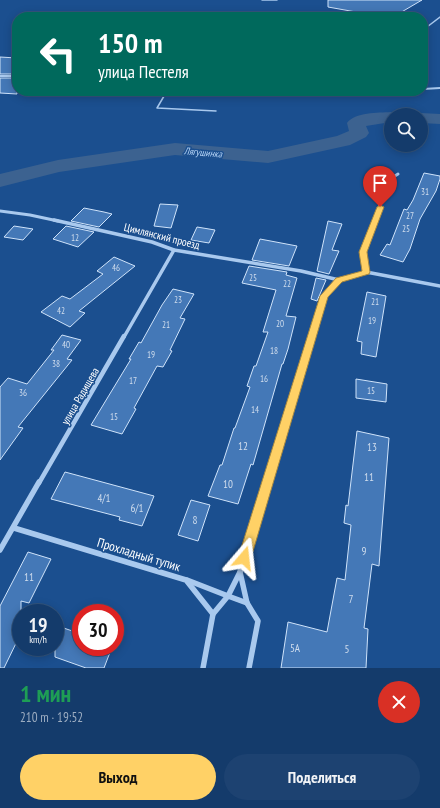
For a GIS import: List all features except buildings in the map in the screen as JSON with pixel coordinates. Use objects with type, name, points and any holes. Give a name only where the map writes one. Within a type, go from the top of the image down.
[{"type":"street","points":[[0,76],[12,76]]},
{"type":"street","points":[[428,89],[440,88]]},
{"type":"street","points":[[366,272],[363,252],[380,207],[387,181],[398,174]]},
{"type":"street","name":"Цимлянский проезд","points":[[2,211],[152,242],[174,250],[301,271],[339,280]]},
{"type":"street","name":"улица Радищева","points":[[0,550],[174,250]]},
{"type":"street","points":[[203,668],[213,614],[228,596],[240,572],[324,296],[339,280],[366,272],[440,286]]},
{"type":"street","name":"Прохладный тупик","points":[[14,528],[186,580],[213,614]]},
{"type":"street","points":[[240,572],[248,602],[258,621],[249,668]]},
{"type":"street","points":[[186,580],[248,602]]},
{"type":"lane","points":[[262,0],[277,0]]},
{"type":"lane","points":[[428,26],[440,17]]},
{"type":"lane","points":[[164,96],[157,108],[216,111]]},
{"type":"waterway","name":"Лягушинка","points":[[0,181],[58,166],[175,149],[268,157],[343,141],[359,133],[356,123],[365,120],[384,118]]},
{"type":"waterway","name":"Лягушинка","points":[[428,118],[440,119]]},
{"type":"route","points":[[244,558],[324,296],[339,280],[366,272],[363,252],[380,207]]}]
